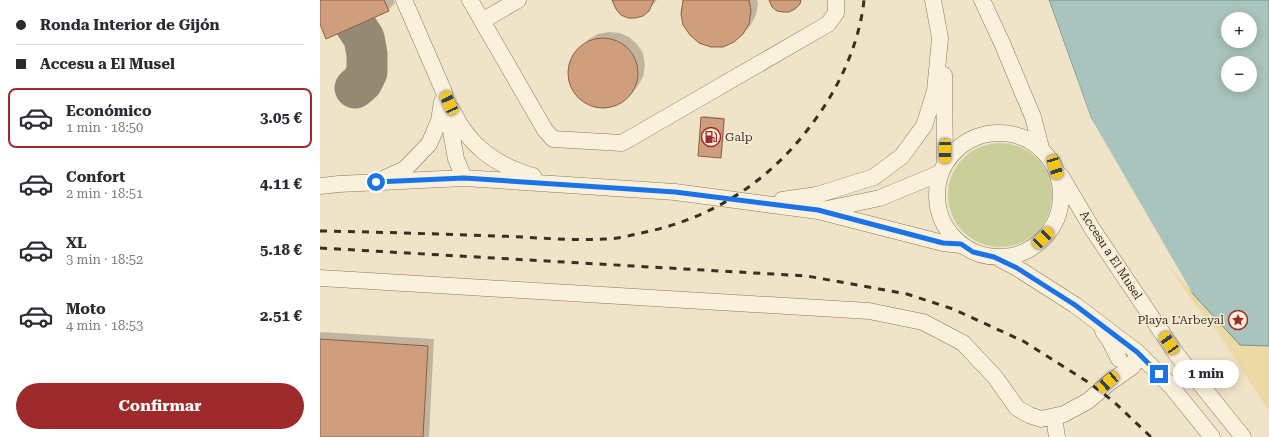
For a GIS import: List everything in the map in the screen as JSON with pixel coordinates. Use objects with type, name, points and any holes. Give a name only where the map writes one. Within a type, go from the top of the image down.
[{"type":"lane","points":[[404,0],[459,124],[471,141],[491,158],[513,170],[562,184]]},
{"type":"lane","points":[[470,0],[545,130],[553,139],[622,143],[828,24],[836,13],[836,0]]},
{"type":"lane","points":[[482,20],[518,0]]},
{"type":"lane","points":[[818,210],[880,198],[943,168],[944,74],[940,38],[933,0]]},
{"type":"lane","points":[[759,203],[818,195],[860,182],[874,177],[902,156],[924,126],[935,91],[940,38],[939,0]]},
{"type":"lane","points":[[985,4],[1033,117],[1041,148]]},
{"type":"lane","points":[[444,92],[456,159],[464,178]]},
{"type":"lane","points":[[376,182],[405,169],[429,144],[439,121],[444,92]]},
{"type":"lane","name":"Accesu a El Musel","points":[[1212,437],[1170,385],[1137,352],[1075,305],[1017,268],[994,257],[973,252],[961,244],[948,230],[941,217],[937,196],[943,168],[959,146],[978,136],[1001,132],[1022,136],[1041,148],[1055,167],[1093,230],[1177,355],[1243,437]]},
{"type":"lane","name":"Accesu a El Musel","points":[[994,257],[1015,255],[1035,246],[1050,231],[1060,209],[1061,187],[1055,167]]},
{"type":"lane","points":[[320,186],[464,178],[675,192],[818,210],[943,243],[961,244]]},
{"type":"lane","points":[[320,278],[869,311],[923,322],[964,343],[995,378],[1018,408],[1029,415],[1041,419],[1064,414],[1088,401],[1108,382],[1133,366],[1137,352]]},
{"type":"lane","points":[[1094,320],[1110,341],[1119,359]]},
{"type":"lane","points":[[1108,382],[1119,359],[1137,352]]},
{"type":"lane","points":[[1054,416],[1057,437]]},
{"type":"green space","points":[[1000,143],[1020,147],[1037,158],[1048,175],[1052,195],[1048,215],[1037,232],[1020,243],[1000,247],[980,243],[963,232],[952,215],[948,195],[952,175],[963,158],[980,147]]},
{"type":"sand","name":"Playa L'Arbeyal","points":[[1167,264],[1192,292],[1269,276],[1269,411],[1219,334],[1196,306]]},
{"type":"water","points":[[1049,0],[1269,0],[1269,346],[1240,345],[1193,294],[1128,206],[1091,118]]},
{"type":"pier","points":[[1047,0],[1049,1],[1091,118],[1193,294],[1126,207],[1089,118]]},
{"type":"building","points":[[320,0],[384,0],[389,11],[326,39],[320,24]]},
{"type":"building","points":[[612,0],[654,0],[649,11],[643,16],[628,18],[621,15],[616,9]]},
{"type":"building","points":[[683,0],[749,0],[751,11],[749,24],[743,34],[734,42],[723,47],[711,47],[699,43],[690,35],[683,25],[681,14]]},
{"type":"building","points":[[769,0],[801,0],[800,4],[795,9],[789,12],[783,12],[777,11],[772,7]]},
{"type":"building","points":[[603,38],[616,41],[628,48],[635,60],[638,73],[635,86],[628,98],[616,105],[603,108],[590,105],[578,98],[571,86],[568,73],[571,60],[578,48],[590,41]]},
{"type":"building","name":"Galp","points":[[701,117],[724,119],[721,158],[698,156]]},
{"type":"building","points":[[320,339],[428,346],[423,437],[320,437]]},
{"type":"taxiway","points":[[355,88],[362,82],[367,72],[367,54],[364,38],[356,26]]},
{"type":"railway","points":[[320,231],[510,236],[564,239],[613,238],[665,227],[711,210],[752,185],[771,169],[789,152],[816,119],[844,71],[857,36],[864,0]]},
{"type":"railway","points":[[320,248],[807,276],[907,294],[953,309],[1023,341],[1088,382],[1113,401],[1151,437]]},
{"type":"place","name":"Galp","points":[[711,137]]},
{"type":"place","name":"Playa L'Arbeyal","points":[[1238,320]]},
{"type":"route","points":[[376,182],[464,178],[675,192],[818,210],[943,243],[961,244],[973,252],[994,257],[1017,268],[1075,305],[1137,352],[1159,374]]}]
